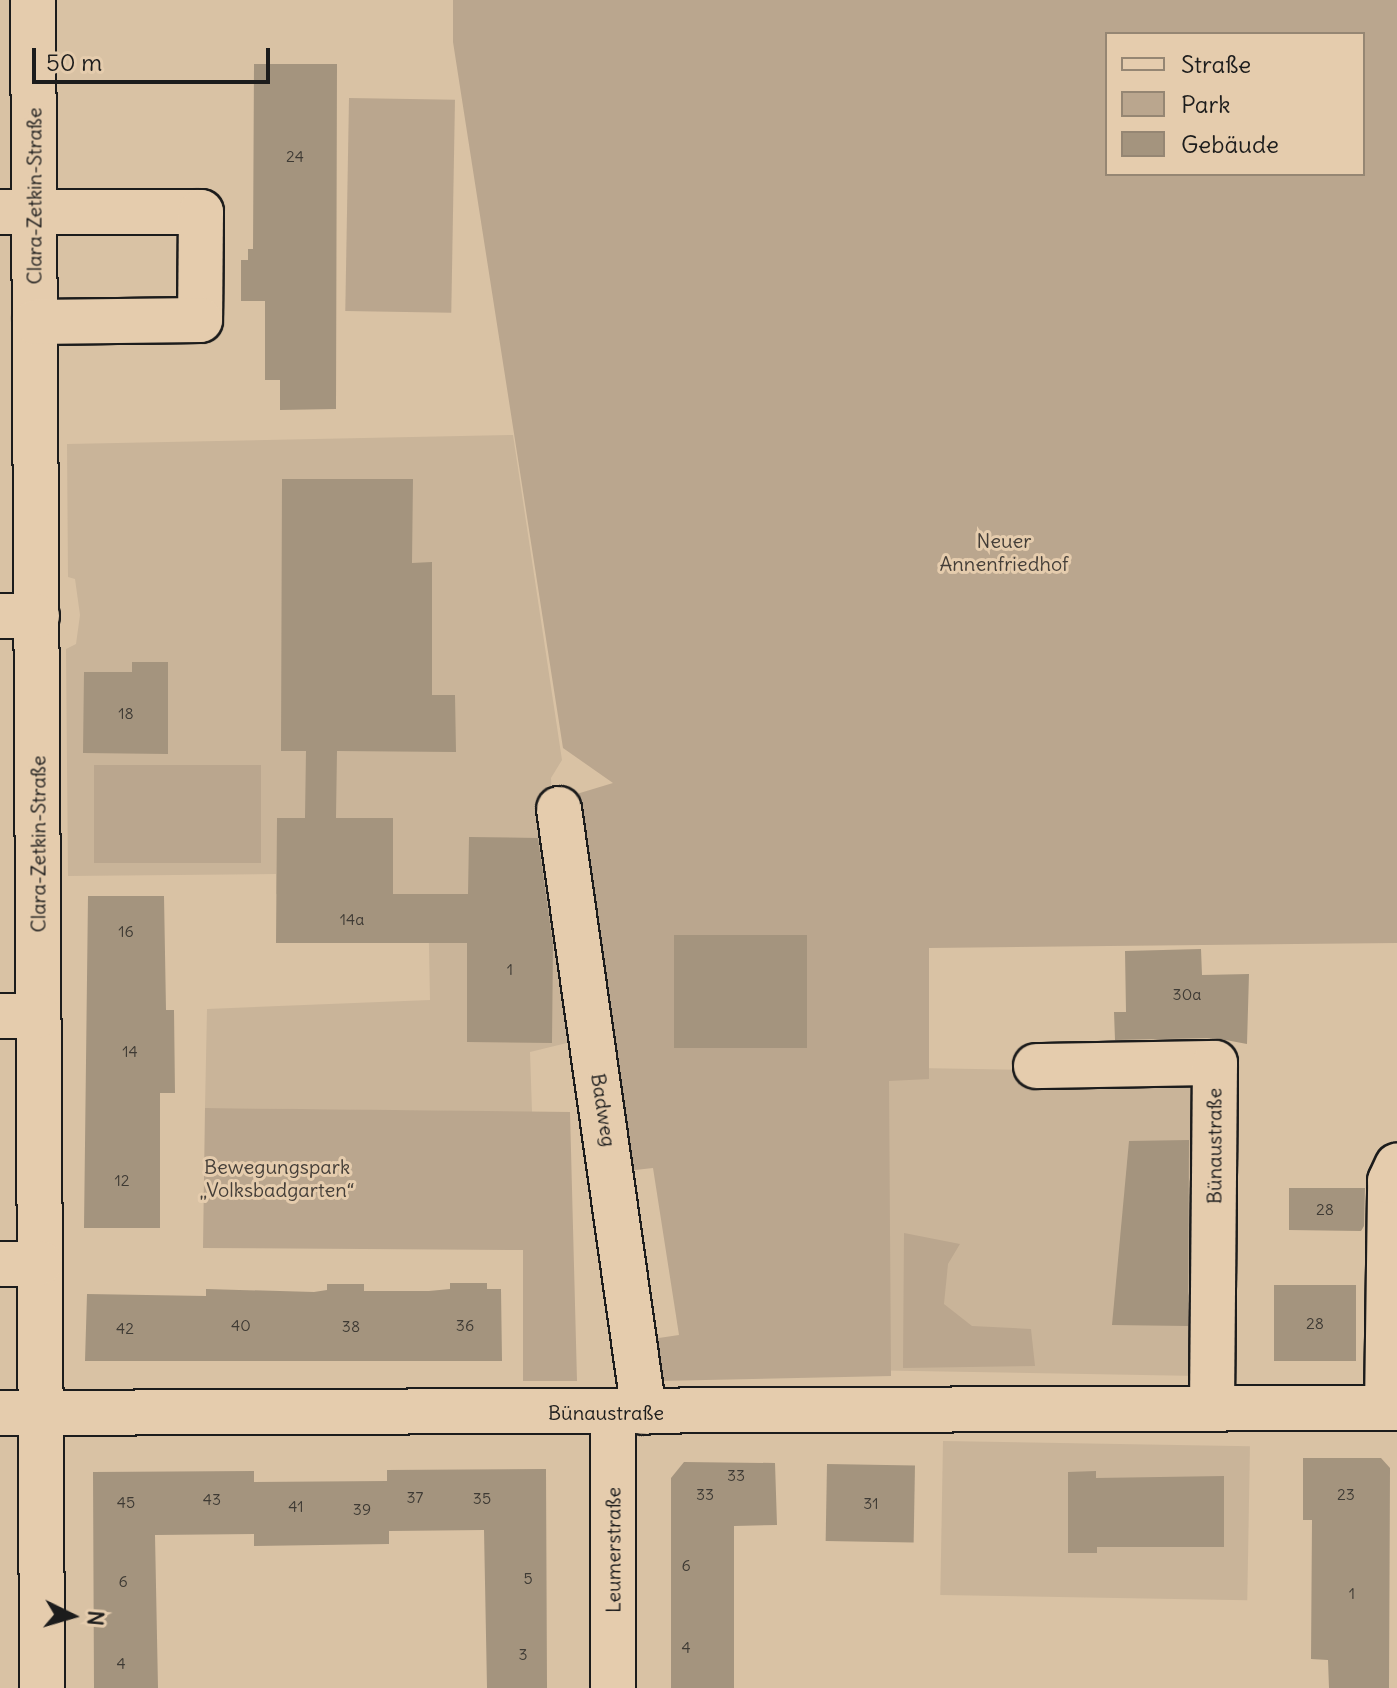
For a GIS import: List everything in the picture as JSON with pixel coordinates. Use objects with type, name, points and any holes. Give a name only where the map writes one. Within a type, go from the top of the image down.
[{"type":"street","name":"Clara-Zetkin-Straße","points":[[33,0],[17,212],[23,346],[18,616],[20,1263],[43,1413],[42,1688]]},
{"type":"street","points":[[17,212],[201,212],[200,320],[23,346]]},
{"type":"street","name":"Badweg","points":[[559,809],[594,1045],[628,1412]]},
{"type":"street","name":"Bünaustraße","points":[[1036,1066],[1215,1063],[1212,1408]]},
{"type":"street","points":[[1392,1408],[1390,1181],[1397,1166]]},
{"type":"street","name":"Bünaustraße","points":[[0,1413],[1392,1408]]},
{"type":"street","name":"Leumerstraße","points":[[613,1688],[628,1412]]},
{"type":"shaded area","points":[[513,435],[562,760],[551,778],[557,899],[575,1041],[530,1052],[532,1112],[205,1108],[207,1009],[430,1000],[428,895],[276,894],[276,874],[68,876],[66,649],[76,644],[80,615],[75,579],[68,577],[67,444]]},
{"type":"shaded area","points":[[889,1067],[1205,1073],[1200,1376],[884,1370]]},
{"type":"shaded area","points":[[943,1441],[1250,1446],[1247,1600],[940,1595]]},
{"type":"green space","name":"Neuer Annenfriedhof","points":[[453,0],[1397,0],[1397,943],[929,948],[929,1079],[889,1081],[891,1376],[659,1381],[652,1339],[679,1335],[653,1168],[626,1171],[570,796],[613,783],[563,748],[453,42]]},
{"type":"green space","points":[[349,98],[455,100],[451,313],[345,311]]},
{"type":"green space","points":[[94,765],[261,765],[261,863],[94,863]]},
{"type":"green space","name":"Bewegungspark „Volksbadgarten“","points":[[205,1108],[570,1112],[577,1381],[523,1381],[523,1250],[203,1248]]},
{"type":"green space","points":[[904,1233],[960,1244],[948,1264],[944,1304],[972,1326],[1031,1329],[1035,1366],[903,1368]]},
{"type":"building","points":[[254,64],[337,64],[336,409],[280,410],[280,380],[265,380],[265,301],[241,301],[241,260],[248,260],[248,249],[253,249]]},
{"type":"building","points":[[282,479],[413,479],[412,563],[432,562],[432,695],[455,695],[456,752],[337,751],[336,818],[393,818],[393,894],[468,894],[469,837],[538,838],[553,944],[552,1043],[467,1042],[467,943],[276,943],[277,818],[305,818],[306,751],[281,751]]},
{"type":"building","points":[[132,662],[168,662],[168,754],[83,753],[84,672],[132,672]]},
{"type":"building","points":[[88,896],[164,896],[166,1010],[174,1010],[175,1093],[160,1093],[160,1228],[84,1228]]},
{"type":"building","points":[[674,935],[807,935],[807,1048],[674,1048]]},
{"type":"building","points":[[1201,949],[1202,975],[1249,974],[1247,1044],[1215,1038],[1115,1040],[1114,1012],[1126,1012],[1125,951]]},
{"type":"building","points":[[1189,1140],[1188,1326],[1112,1325],[1129,1141]]},
{"type":"building","points":[[1289,1188],[1365,1188],[1364,1226],[1361,1231],[1289,1230]]},
{"type":"building","points":[[450,1283],[487,1283],[487,1289],[501,1289],[502,1361],[85,1361],[87,1294],[206,1296],[206,1289],[314,1292],[327,1290],[327,1284],[364,1284],[364,1291],[429,1291],[450,1289]]},
{"type":"building","points":[[1274,1285],[1356,1285],[1356,1361],[1274,1361]]},
{"type":"building","points":[[1303,1458],[1381,1458],[1390,1468],[1389,1688],[1329,1688],[1328,1660],[1311,1659],[1312,1520],[1303,1520]]},
{"type":"building","points":[[684,1462],[775,1463],[777,1525],[734,1526],[734,1688],[671,1688],[671,1478]]},
{"type":"building","points":[[827,1464],[915,1466],[914,1543],[826,1541]]},
{"type":"building","points":[[546,1469],[547,1688],[487,1688],[484,1530],[389,1531],[389,1544],[254,1546],[254,1534],[155,1535],[158,1688],[94,1688],[93,1472],[254,1471],[254,1482],[387,1481],[387,1470]]},
{"type":"building","points":[[1096,1471],[1096,1478],[1224,1476],[1224,1547],[1097,1547],[1097,1553],[1068,1553],[1068,1472]]}]
